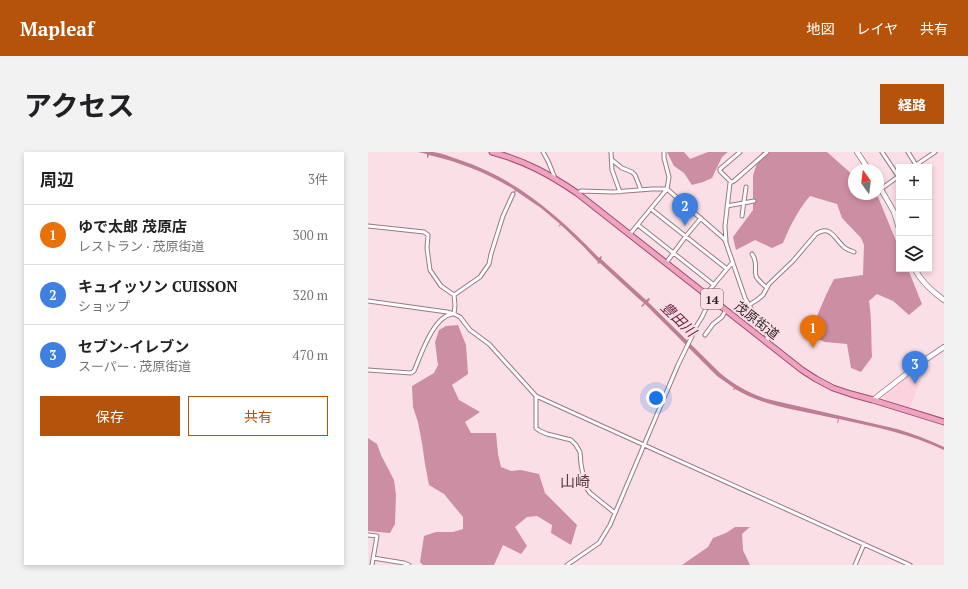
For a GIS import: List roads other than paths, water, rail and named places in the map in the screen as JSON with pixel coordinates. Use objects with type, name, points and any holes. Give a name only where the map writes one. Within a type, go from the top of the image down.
[{"type":"main road","name":"茂原街道","points":[[492,152],[528,164],[555,178],[577,193],[802,370],[816,379],[833,388],[944,422]]},
{"type":"street","points":[[543,152],[555,178]]},
{"type":"street","points":[[611,152],[612,170],[620,192]]},
{"type":"street","points":[[630,235],[667,189],[669,177],[664,152]]},
{"type":"street","points":[[731,182],[720,171],[720,169],[740,152]]},
{"type":"street","points":[[767,152],[730,183],[725,226],[726,244],[740,288],[767,336],[768,343]]},
{"type":"street","points":[[857,152],[865,164]]},
{"type":"street","points":[[882,152],[896,172]]},
{"type":"street","points":[[908,152],[913,164]]},
{"type":"street","points":[[917,164],[936,152]]},
{"type":"street","points":[[612,160],[622,168],[632,172],[641,190]]},
{"type":"street","points":[[884,184],[896,178]]},
{"type":"street","points":[[742,216],[746,188]]},
{"type":"street","points":[[577,193],[581,191],[620,192],[667,189],[721,236],[726,244]]},
{"type":"street","points":[[884,193],[896,218]]},
{"type":"street","points":[[454,296],[480,277],[489,264],[503,216],[512,194]]},
{"type":"street","points":[[727,206],[754,201]]},
{"type":"street","points":[[651,209],[727,269]]},
{"type":"street","points":[[666,262],[701,218]]},
{"type":"street","points":[[638,225],[714,285]]},
{"type":"street","points":[[368,226],[424,232],[428,235],[427,248],[430,270],[441,286],[451,292],[454,296],[454,314]]},
{"type":"street","points":[[749,305],[763,295],[769,284],[793,261],[819,232],[831,232],[846,249],[854,252]]},
{"type":"street","points":[[752,254],[756,263],[756,276],[767,288]]},
{"type":"street","points":[[567,565],[599,543],[610,524],[678,365],[694,330],[702,317],[708,296],[714,285],[732,263]]},
{"type":"street","points":[[917,272],[934,293],[944,300]]},
{"type":"street","points":[[368,301],[454,314],[460,317],[470,330],[489,344],[536,396],[910,565]]},
{"type":"street","points":[[705,335],[713,324],[722,317],[726,310]]},
{"type":"street","points":[[368,370],[411,374],[414,371],[431,333],[447,315],[454,314]]},
{"type":"street","points":[[873,400],[916,366],[944,347]]},
{"type":"street","points":[[536,396],[536,428],[547,434],[571,440],[576,445],[580,452],[585,486],[590,493],[615,513]]},
{"type":"street","points":[[368,535],[377,536],[372,565]]},
{"type":"street","points":[[855,565],[864,544]]},
{"type":"street","points":[[373,558],[410,565]]},
{"type":"place","name":"キュイッソン CUISSON","points":[[685,226]]},
{"type":"place","name":"ゆで太郎 茂原店","points":[[813,348]]},
{"type":"place","name":"セブン-イレブン","points":[[915,384]]},
{"type":"district","name":"山崎","points":[[575,481]]},
{"type":"water label","name":"豊田川","points":[[679,319]]}]
